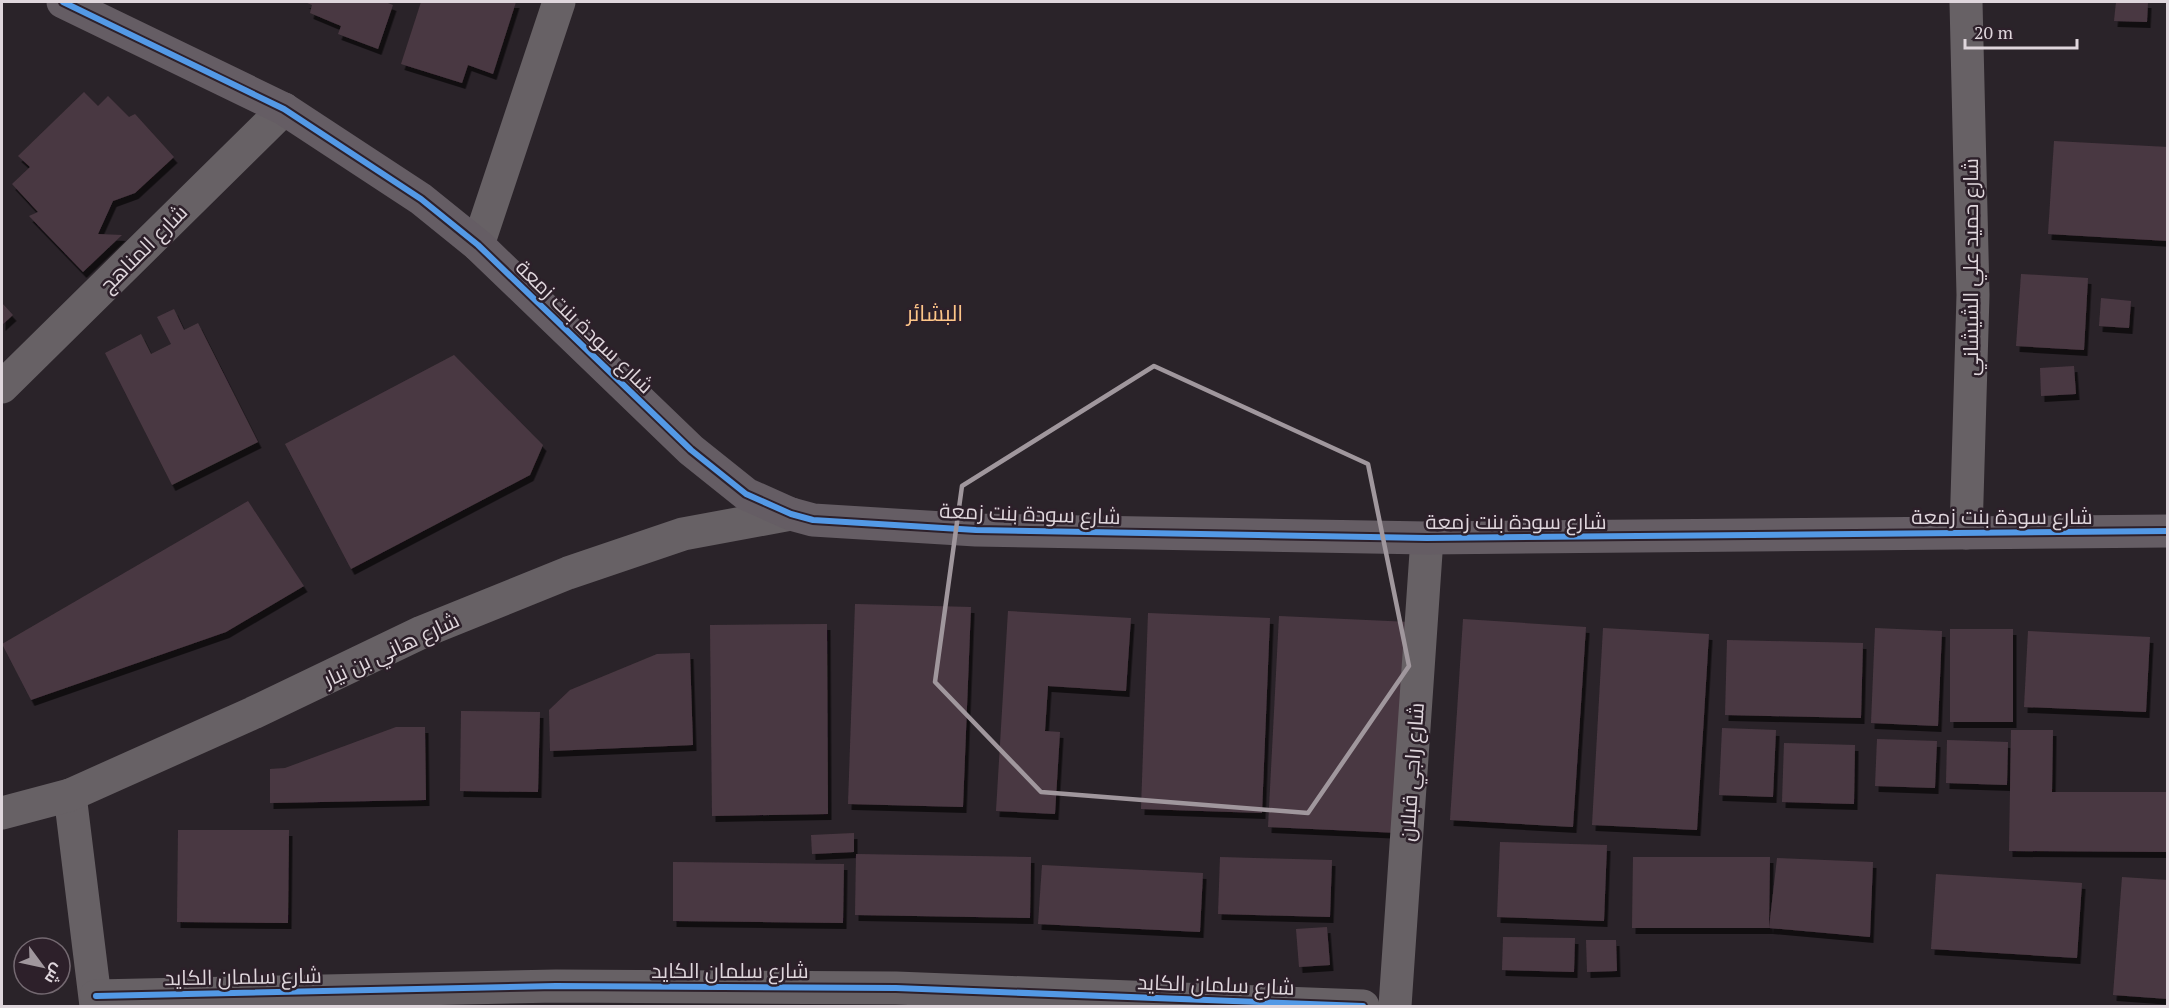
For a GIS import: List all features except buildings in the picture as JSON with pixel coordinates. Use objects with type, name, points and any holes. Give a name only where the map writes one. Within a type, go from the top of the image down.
[{"type":"street","name":"شارع سودة بنت زمعة","points":[[63,2],[284,109],[422,199],[478,245],[691,450],[746,494],[791,514],[813,520],[976,530],[1427,538],[2168,531]]},
{"type":"street","points":[[478,245],[559,2]]},
{"type":"street","name":"شارع حميد علي الشيشاني","points":[[1966,2],[1973,295],[1966,533]]},
{"type":"street","name":"شارع المناهج","points":[[2,387],[284,109]]},
{"type":"street","name":"شارع هاني بن نيار","points":[[2,813],[70,795],[253,713],[422,632],[568,573],[683,534],[791,514]]},
{"type":"street","name":"شارع راجي قبلان","points":[[1395,1006],[1427,538]]},
{"type":"street","points":[[70,795],[96,1001]]},
{"type":"street","name":"شارع سلمان الكايد","points":[[96,1001],[556,986],[885,987],[1363,1006]]},
{"type":"highlighted area","points":[[1154,366],[1368,464],[1409,666],[1308,813],[1041,792],[935,682],[962,486]]},
{"type":"cycle path","points":[[63,2],[284,109],[421,199],[478,245],[691,450],[746,494],[791,514],[813,520],[976,530],[1427,538],[2168,531]]},
{"type":"cycle path","points":[[96,996],[556,986],[896,988],[1363,1006]]},
{"type":"district","name":"البشائر","points":[[935,312]]}]
